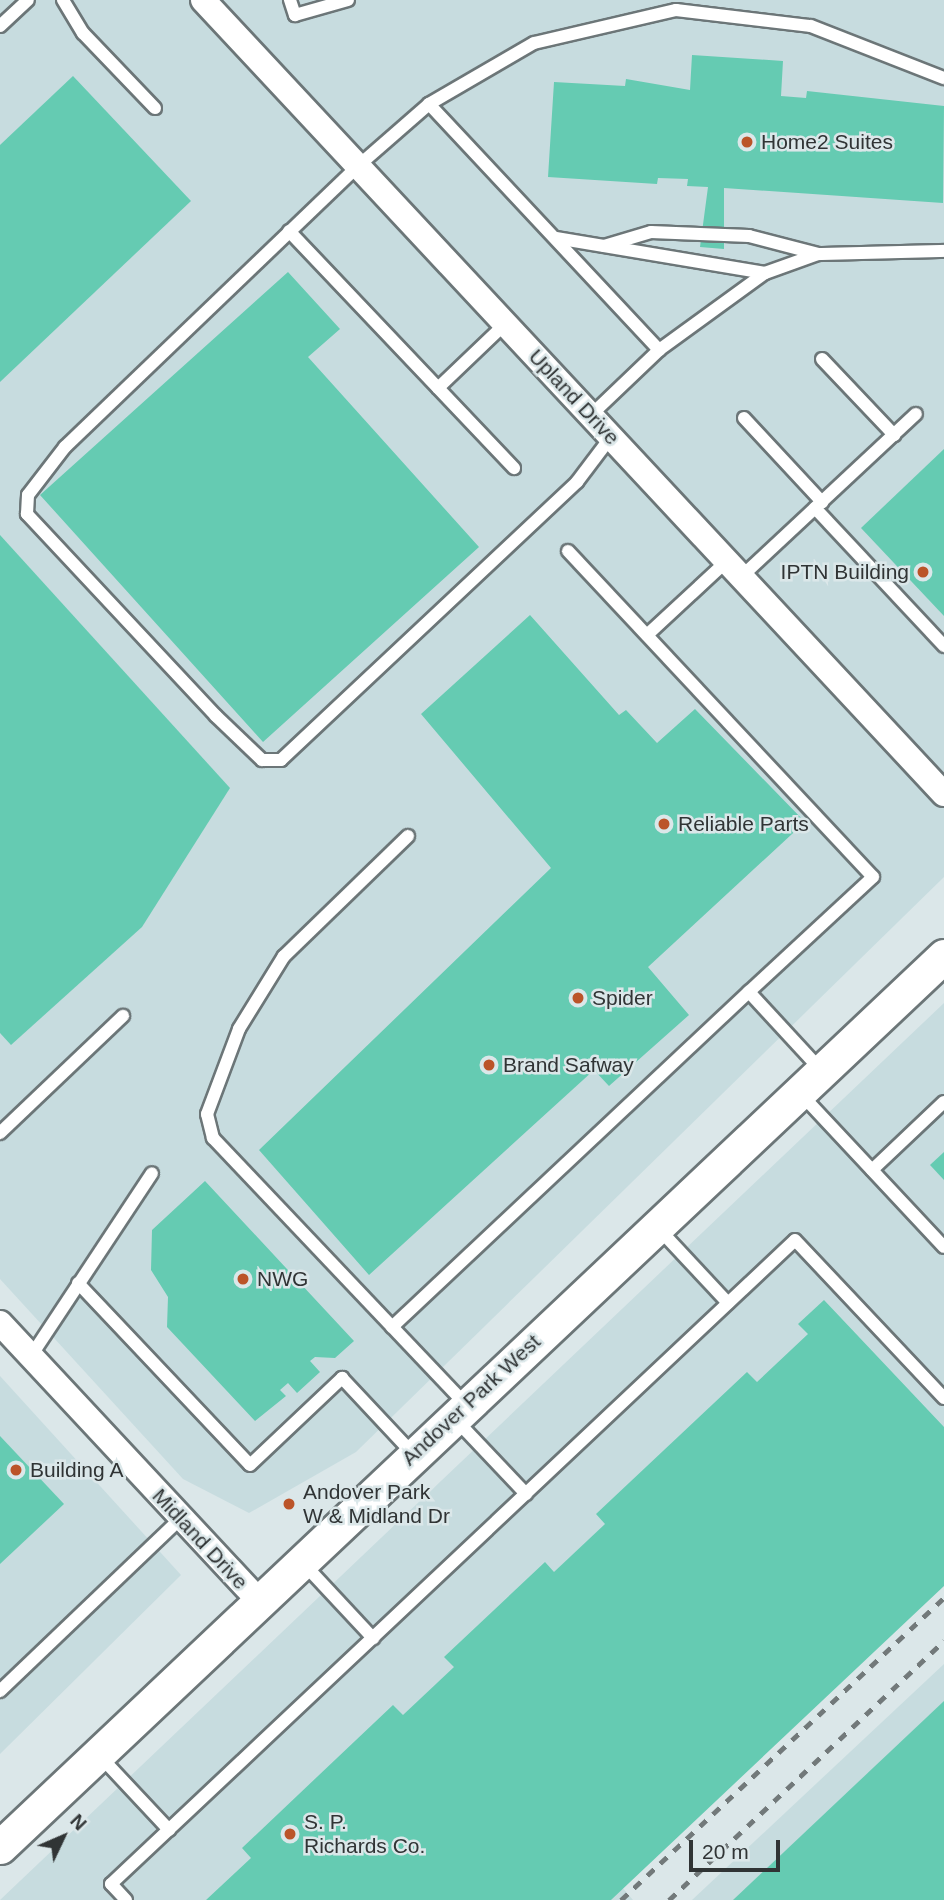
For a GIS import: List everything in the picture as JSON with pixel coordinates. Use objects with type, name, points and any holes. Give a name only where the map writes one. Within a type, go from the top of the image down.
[{"type":"street","name":"Upland Drive","points":[[203,0],[944,794]]},
{"type":"street","name":"Andover Park West","points":[[0,1847],[300,1560],[944,956]]},
{"type":"street","name":"Midland Drive","points":[[0,1323],[258,1601]]},
{"type":"lane","points":[[0,26],[28,0]]},
{"type":"lane","points":[[62,0],[83,33],[155,108]]},
{"type":"lane","points":[[290,0],[295,15],[348,0]]},
{"type":"lane","points":[[611,437],[577,482],[281,760],[261,760],[216,716],[27,514],[28,495],[65,447],[358,166],[429,104],[534,43],[676,10],[811,26],[944,78]]},
{"type":"lane","points":[[429,104],[659,350]]},
{"type":"lane","points":[[289,231],[514,468]]},
{"type":"lane","points":[[604,246],[651,232],[749,236],[818,254],[944,251]]},
{"type":"lane","points":[[556,238],[765,273]]},
{"type":"lane","points":[[591,415],[659,350],[765,273],[818,254]]},
{"type":"lane","points":[[438,388],[505,324]]},
{"type":"lane","points":[[822,359],[894,435]]},
{"type":"lane","points":[[647,635],[818,505],[916,414]]},
{"type":"lane","points":[[744,418],[944,646]]},
{"type":"lane","points":[[392,1327],[873,877],[568,551]]},
{"type":"lane","points":[[408,836],[284,956],[239,1029],[207,1114],[213,1138],[392,1327],[526,1494]]},
{"type":"lane","points":[[749,992],[872,1170],[944,1247]]},
{"type":"lane","points":[[0,1133],[123,1016]]},
{"type":"lane","points":[[872,1170],[944,1102]]},
{"type":"lane","points":[[31,1356],[152,1173]]},
{"type":"lane","points":[[656,1227],[728,1303]]},
{"type":"lane","points":[[126,1900],[111,1884],[795,1240],[944,1398]]},
{"type":"lane","points":[[78,1283],[250,1465],[342,1378],[413,1454]]},
{"type":"lane","points":[[0,1691],[181,1518]]},
{"type":"lane","points":[[300,1560],[373,1638]]},
{"type":"lane","points":[[98,1754],[169,1829]]},
{"type":"shaded area","points":[[0,0],[944,0],[944,877],[356,1452],[249,1513],[183,1479],[0,1279]]},
{"type":"shaded area","points":[[944,1003],[944,1580],[621,1886],[633,1900],[0,1900]]},
{"type":"shaded area","points":[[0,1376],[181,1575],[0,1754]]},
{"type":"shaded area","points":[[944,1664],[944,1900],[692,1900]]},
{"type":"building","name":"Home2 Suites","points":[[692,55],[783,61],[781,96],[806,98],[807,91],[944,106],[943,203],[724,188],[724,249],[700,247],[708,187],[687,186],[688,179],[658,178],[657,184],[548,177],[554,82],[625,86],[626,79],[690,90]]},
{"type":"building","points":[[73,76],[191,201],[0,382],[0,145]]},
{"type":"building","points":[[288,272],[340,329],[308,357],[479,547],[263,742],[40,495]]},
{"type":"building","name":"IPTN Building","points":[[944,449],[944,616],[861,528]]},
{"type":"building","points":[[0,535],[230,788],[142,927],[11,1045],[0,1033]]},
{"type":"building","points":[[530,615],[619,715],[626,710],[657,743],[695,709],[805,822],[648,967],[689,1015],[609,1086],[594,1070],[369,1275],[259,1150],[551,868],[421,714]]},
{"type":"building","points":[[944,1152],[944,1180],[930,1165]]},
{"type":"building","points":[[205,1181],[354,1341],[335,1358],[315,1357],[310,1361],[320,1372],[297,1393],[288,1383],[280,1390],[286,1396],[255,1421],[167,1327],[168,1297],[151,1270],[152,1230]]},
{"type":"building","points":[[824,1300],[944,1427],[944,1586],[611,1900],[206,1900],[251,1858],[242,1848],[393,1705],[403,1715],[454,1667],[444,1657],[545,1562],[554,1572],[605,1524],[596,1514],[747,1372],[757,1382],[808,1334],[798,1324]]},
{"type":"building","name":"Building A","points":[[0,1436],[64,1504],[0,1564]]},
{"type":"building","points":[[944,1701],[944,1900],[733,1900]]},
{"type":"railway","points":[[621,1900],[944,1598]]},
{"type":"railway","points":[[669,1900],[944,1641]]},
{"type":"place","name":"Home2 Suites","points":[[747,142]]},
{"type":"place","name":"IPTN Building","points":[[923,572]]},
{"type":"place","name":"Reliable Parts","points":[[664,824]]},
{"type":"place","name":"Spider","points":[[578,998]]},
{"type":"place","name":"Brand Safway","points":[[489,1065]]},
{"type":"place","name":"NWG","points":[[243,1279]]},
{"type":"place","name":"Building A","points":[[16,1470]]},
{"type":"place","name":"Andover Park W & Midland Dr","points":[[289,1504]]},
{"type":"place","name":"S. P. Richards Co.","points":[[290,1834]]}]
